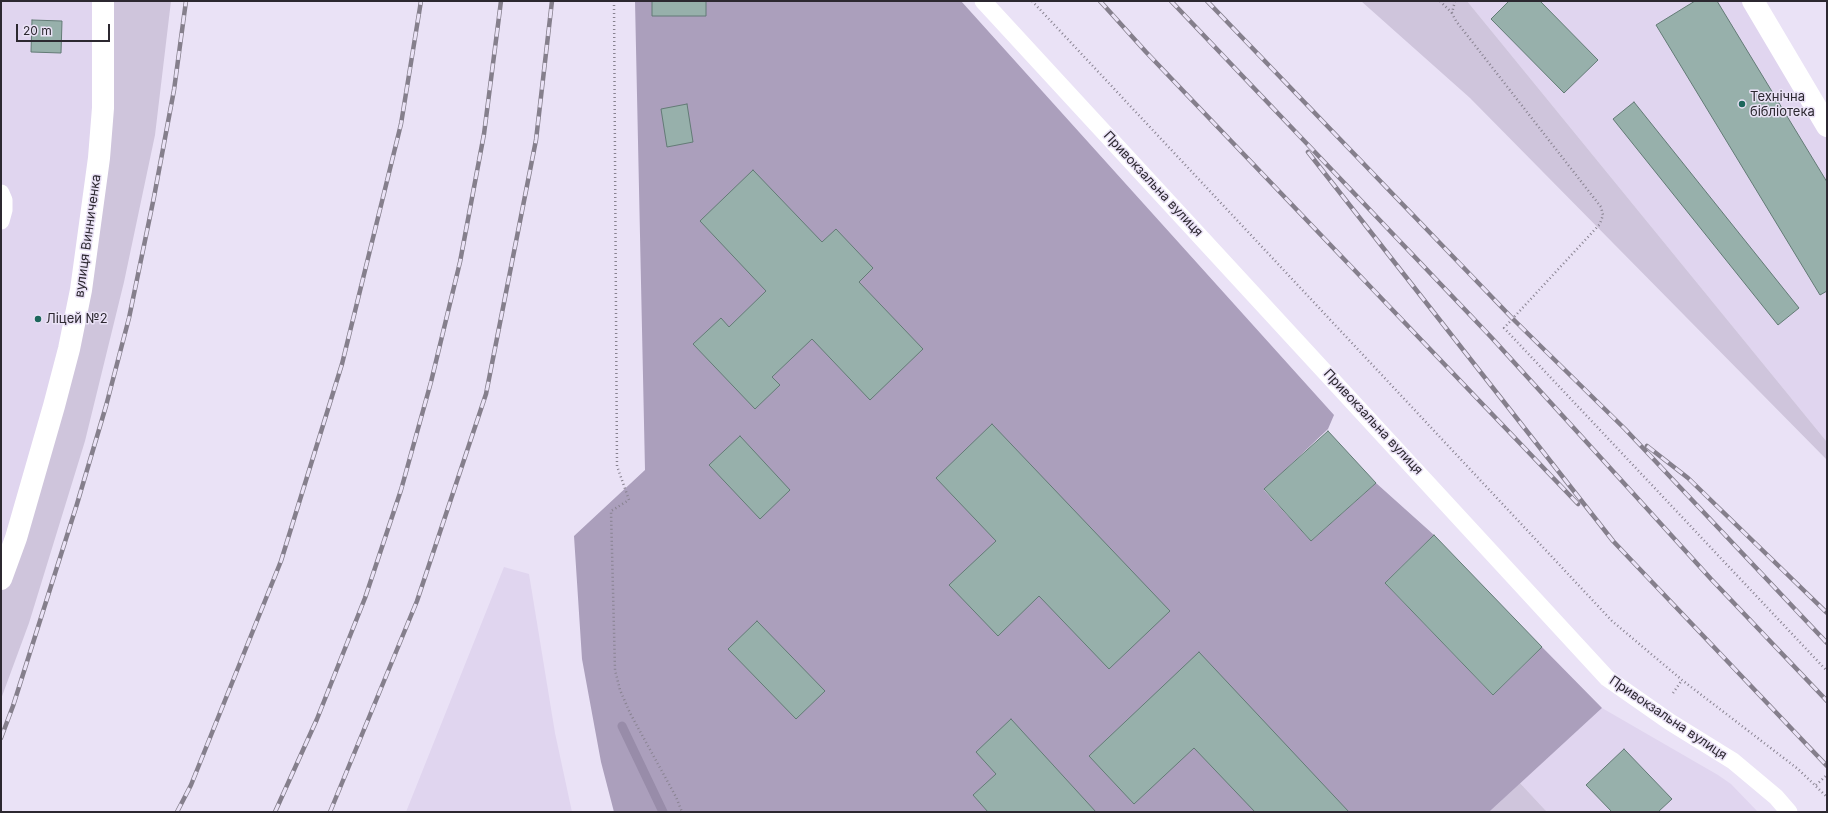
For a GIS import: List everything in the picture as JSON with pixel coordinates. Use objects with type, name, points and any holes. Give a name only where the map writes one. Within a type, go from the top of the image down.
[{"type":"street","name":"вулиця Винниченка","points":[[1,580],[16,538],[54,406],[69,349],[81,290],[99,158],[103,108],[103,1]]},
{"type":"street","points":[[1753,1],[1827,126]]},
{"type":"lane","name":"Привокзальна вулиця","points":[[984,1],[1607,678],[1670,722],[1733,761],[1776,798],[1789,812]]},
{"type":"lane","points":[[1,193],[4,200],[4,210],[1,221]]},
{"type":"path","points":[[614,1],[617,466],[629,500],[611,510],[615,670],[620,690],[630,714],[676,797],[682,812]]},
{"type":"path","points":[[1032,1],[1612,621],[1682,680],[1798,769],[1827,797]]},
{"type":"path","points":[[1440,1],[1452,13],[1456,21],[1601,207],[1603,215],[1600,224],[1504,328],[1827,672]]},
{"type":"path","points":[[1452,13],[1455,1]]},
{"type":"path","points":[[1816,785],[1827,774]]},
{"type":"shaded area","name":"Ліцей №2","points":[[1,1],[103,1],[93,209],[1,579]]},
{"type":"shaded area","points":[[103,1],[171,1],[155,135],[124,282],[85,441],[29,623],[1,699],[1,579],[81,290]]},
{"type":"shaded area","points":[[635,1],[961,1],[1334,415],[1328,429],[1264,490],[1311,541],[1376,483],[1434,535],[1385,583],[1493,695],[1542,647],[1602,708],[1489,812],[614,812],[601,762],[582,659],[574,536],[645,470]]},
{"type":"shaded area","points":[[1361,1],[1467,1],[1827,442],[1827,460],[1470,98]]},
{"type":"shaded area","points":[[1467,1],[1753,1],[1827,126],[1827,442]]},
{"type":"shaded area","points":[[504,567],[529,574],[555,733],[572,812],[406,812]]},
{"type":"shaded area","points":[[1602,708],[1718,775],[1731,784],[1758,812],[1547,812],[1520,783]]},
{"type":"shaded area","points":[[1520,783],[1547,812],[1489,812]]},
{"type":"building","points":[[652,1],[706,1],[706,16],[652,16]]},
{"type":"building","points":[[1509,1],[1540,1],[1598,60],[1564,93],[1491,19]]},
{"type":"building","name":"Технічна бібліотека","points":[[1695,1],[1717,1],[1827,182],[1827,291],[1820,295],[1656,25]]},
{"type":"building","points":[[32,20],[62,21],[61,53],[31,52]]},
{"type":"building","points":[[1634,102],[1799,308],[1778,325],[1613,119]]},
{"type":"building","points":[[687,104],[693,142],[667,147],[661,109]]},
{"type":"building","points":[[753,170],[822,242],[836,229],[873,268],[859,282],[923,349],[870,400],[812,339],[772,377],[780,385],[755,409],[693,344],[721,318],[729,327],[766,291],[700,221]]},
{"type":"building","points":[[992,424],[1170,611],[1109,669],[1039,596],[998,636],[949,585],[996,541],[936,478]]},
{"type":"building","points":[[1328,431],[1376,483],[1311,541],[1264,489]]},
{"type":"building","points":[[740,436],[790,490],[760,519],[709,465]]},
{"type":"building","points":[[1434,535],[1542,647],[1493,695],[1385,583]]},
{"type":"building","points":[[757,621],[825,691],[796,719],[728,649]]},
{"type":"building","points":[[1199,652],[1349,812],[1255,812],[1194,748],[1134,804],[1089,756]]},
{"type":"building","points":[[1011,719],[1096,812],[988,812],[973,795],[996,774],[976,752]]},
{"type":"building","points":[[1624,749],[1672,799],[1658,812],[1612,812],[1586,785]]},
{"type":"waterway","points":[[622,726],[663,812]]},
{"type":"railway","points":[[1,738],[13,706],[77,504],[106,406],[129,318],[174,90],[186,1]]},
{"type":"railway","points":[[177,812],[191,785],[281,561],[342,364],[401,124],[421,1]]},
{"type":"railway","points":[[275,812],[317,719],[365,598],[401,490],[431,382],[460,262],[484,134],[501,1]]},
{"type":"railway","points":[[330,812],[417,601],[486,394],[536,140],[552,1]]},
{"type":"railway","points":[[1100,1],[1146,52],[1578,504]]},
{"type":"railway","points":[[1171,1],[1491,337],[1711,579],[1827,701]]},
{"type":"railway","points":[[1207,1],[1513,319],[1625,429],[1827,643]]},
{"type":"railway","points":[[1308,152],[1613,541],[1827,766]]},
{"type":"railway","points":[[1647,446],[1688,478],[1827,613]]},
{"type":"place","name":"Технічна бібліотека","points":[[1742,104]]},
{"type":"place","name":"Ліцей №2","points":[[38,319]]}]
